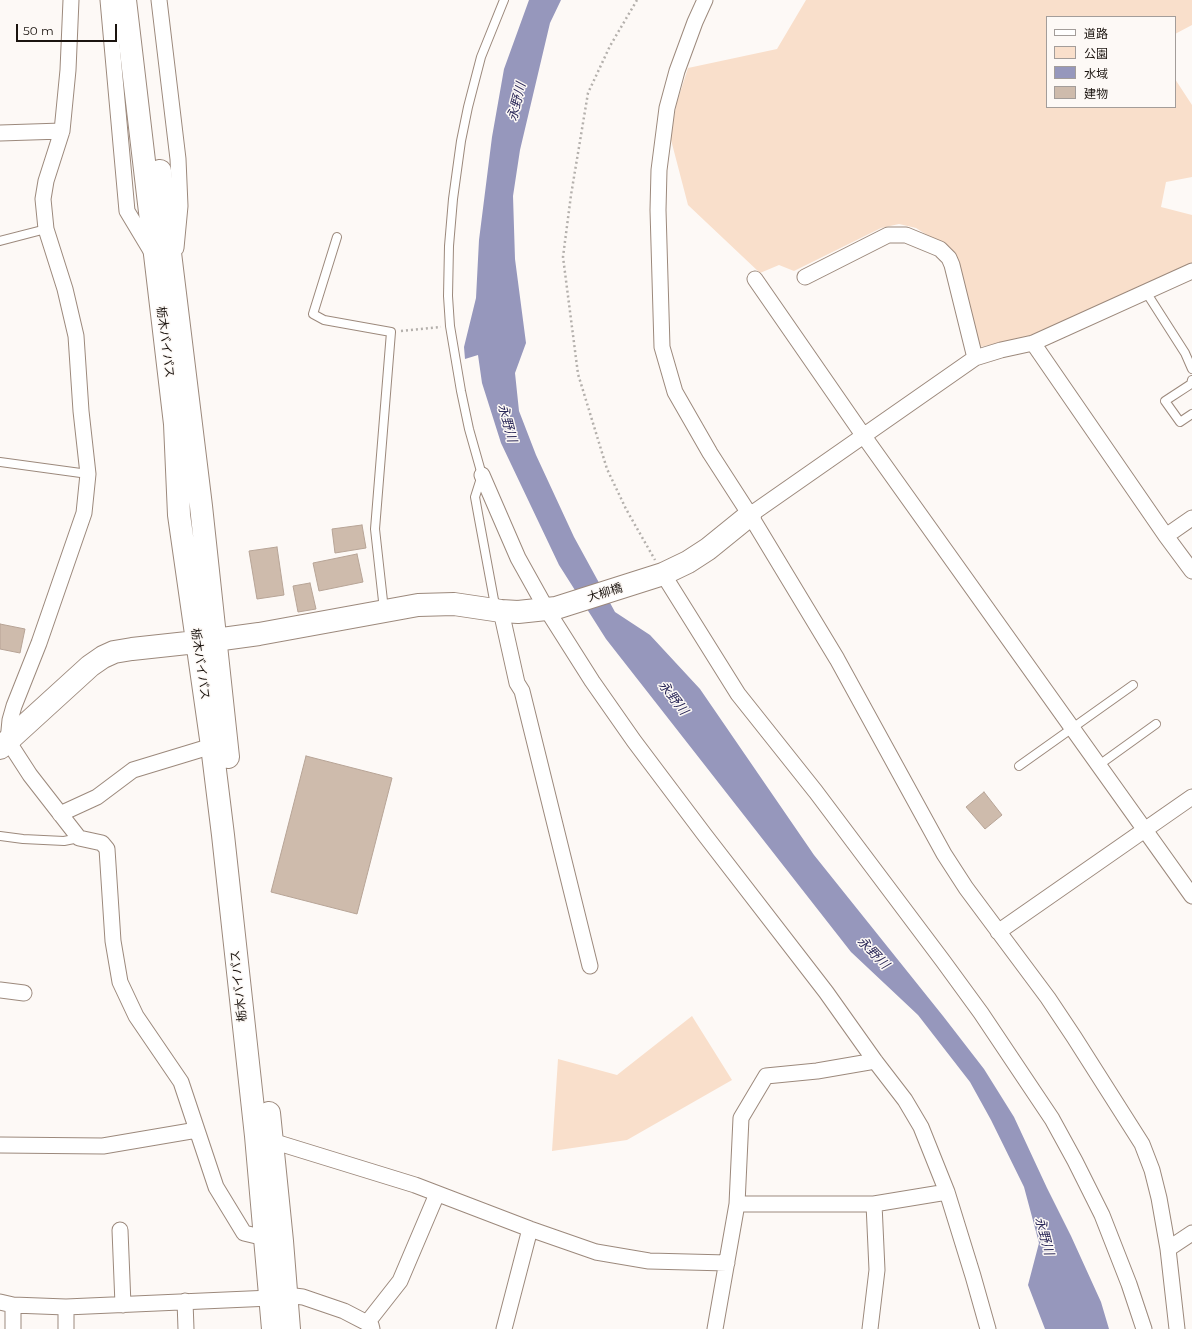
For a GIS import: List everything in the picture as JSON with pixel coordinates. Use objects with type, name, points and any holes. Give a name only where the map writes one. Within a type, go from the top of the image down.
[{"type":"main road","name":"栃木バイパス","points":[[125,0],[175,424],[179,515],[205,641],[272,1141],[282,1241],[278,1297],[273,1329]]},
{"type":"main road","name":"栃木バイパス","points":[[140,0],[200,506],[205,641],[212,746],[255,1128],[265,1238],[278,1297],[289,1329]]},
{"type":"main road","name":"大柳橋","points":[[4,745],[90,666],[103,657],[114,652],[260,634],[436,603],[473,606],[501,612],[552,609],[658,576],[688,562],[708,549],[750,515]]},
{"type":"street","points":[[71,0],[68,70],[62,131],[46,181],[42,199],[46,229],[65,289],[76,336],[81,411],[88,474],[84,513],[40,643],[14,706],[4,745],[30,775],[79,838],[102,843],[107,849],[113,941],[120,982],[136,1016],[181,1082],[216,1187],[244,1233],[265,1238]]},
{"type":"street","points":[[108,0],[127,211],[154,256]]},
{"type":"street","points":[[159,0],[178,159],[180,206],[173,279]]},
{"type":"street","points":[[705,0],[695,22],[677,71],[667,108],[659,170],[658,210],[662,347],[675,392],[710,454],[750,515],[837,659],[944,854],[998,932],[1048,998],[1142,1144],[1158,1191],[1168,1249],[1177,1329]]},
{"type":"street","points":[[0,133],[62,131]]},
{"type":"street","points":[[805,277],[888,235],[906,235],[940,249],[949,258],[952,265],[975,358]]},
{"type":"street","points":[[750,515],[975,358],[1001,350],[1033,343],[1192,271]]},
{"type":"street","points":[[755,279],[864,435],[1192,896]]},
{"type":"street","points":[[1033,343],[1166,536],[1192,571]]},
{"type":"street","points":[[482,475],[518,558],[552,609],[592,681],[634,741],[757,905],[826,992],[875,1062],[906,1100],[922,1127],[947,1192],[988,1329]]},
{"type":"street","points":[[1166,536],[1192,518]]},
{"type":"street","points":[[658,576],[738,694],[821,798],[943,961],[1010,1055],[1052,1119],[1102,1215],[1129,1284],[1144,1329]]},
{"type":"street","points":[[501,612],[517,683],[522,691],[590,966]]},
{"type":"street","points":[[60,814],[97,797],[132,770],[212,746]]},
{"type":"street","points":[[998,932],[1192,798]]},
{"type":"street","points":[[0,990],[24,993]]},
{"type":"street","points":[[715,1329],[737,1204],[741,1118],[766,1076],[818,1071],[875,1062]]},
{"type":"street","points":[[0,1145],[103,1146],[197,1130]]},
{"type":"street","points":[[272,1141],[415,1185],[530,1229],[596,1252],[649,1261],[727,1263]]},
{"type":"street","points":[[737,1204],[874,1204],[947,1192]]},
{"type":"street","points":[[13,1329],[6,1304],[66,1307],[278,1297],[303,1297],[344,1311],[369,1326],[400,1281],[437,1194]]},
{"type":"street","points":[[870,1329],[877,1270],[874,1204]]},
{"type":"street","points":[[504,1329],[530,1229]]},
{"type":"street","points":[[120,1230],[123,1305]]},
{"type":"street","points":[[1168,1249],[1192,1233]]},
{"type":"street","points":[[185,1301],[186,1329]]},
{"type":"street","points":[[66,1307],[66,1329]]},
{"type":"lane","points":[[501,612],[494,600],[478,512],[476,497],[482,475],[469,429],[450,326],[448,296],[449,246],[453,199],[461,141],[481,57],[504,0]]},
{"type":"lane","points":[[0,241],[46,229]]},
{"type":"lane","points":[[337,237],[313,314],[324,320],[392,332],[375,529],[384,611]]},
{"type":"lane","points":[[1146,292],[1185,353],[1192,368]]},
{"type":"lane","points":[[1192,380],[1191,384],[1165,401],[1180,422],[1192,414]]},
{"type":"lane","points":[[0,462],[88,474]]},
{"type":"lane","points":[[1019,766],[1132,685]]},
{"type":"lane","points":[[1099,765],[1156,724]]},
{"type":"lane","points":[[0,836],[64,841],[79,838]]},
{"type":"path","points":[[637,0],[610,46],[588,93],[571,195],[563,257],[578,374],[607,469],[658,576]]},
{"type":"path","points":[[392,332],[450,326]]},
{"type":"green space","points":[[806,0],[1192,0],[1192,25],[1176,33],[1176,16],[1046,16],[1046,108],[1176,108],[1176,81],[1192,105],[1192,177],[1166,182],[1161,207],[1192,215],[1192,265],[1029,337],[980,347],[955,253],[916,228],[899,224],[881,228],[794,271],[779,265],[760,273],[688,205],[670,136],[677,102],[688,68],[777,49]]},
{"type":"green space","points":[[692,1016],[732,1080],[627,1140],[552,1151],[558,1059],[617,1075]]},
{"type":"water","name":"永野川","points":[[529,0],[561,0],[550,23],[520,150],[513,196],[515,259],[526,343],[515,373],[519,411],[536,455],[574,537],[615,612],[650,635],[700,689],[814,855],[984,1069],[1014,1117],[1101,1302],[1109,1329],[1045,1329],[1028,1285],[1039,1243],[1024,1187],[991,1120],[970,1082],[918,1015],[851,952],[606,639],[559,565],[501,443],[482,383],[478,355],[465,359],[464,347],[476,298],[479,240],[492,137],[504,69]]},
{"type":"building","points":[[362,525],[366,548],[335,553],[332,529]]},
{"type":"building","points":[[277,547],[284,595],[257,599],[249,551]]},
{"type":"building","points":[[357,554],[363,582],[319,591],[313,563]]},
{"type":"building","points":[[310,583],[316,609],[298,612],[293,586]]},
{"type":"building","points":[[0,624],[25,629],[20,653],[0,649]]},
{"type":"building","points":[[306,756],[392,778],[357,914],[271,892]]},
{"type":"building","points":[[984,792],[1002,815],[985,829],[966,807]]}]
